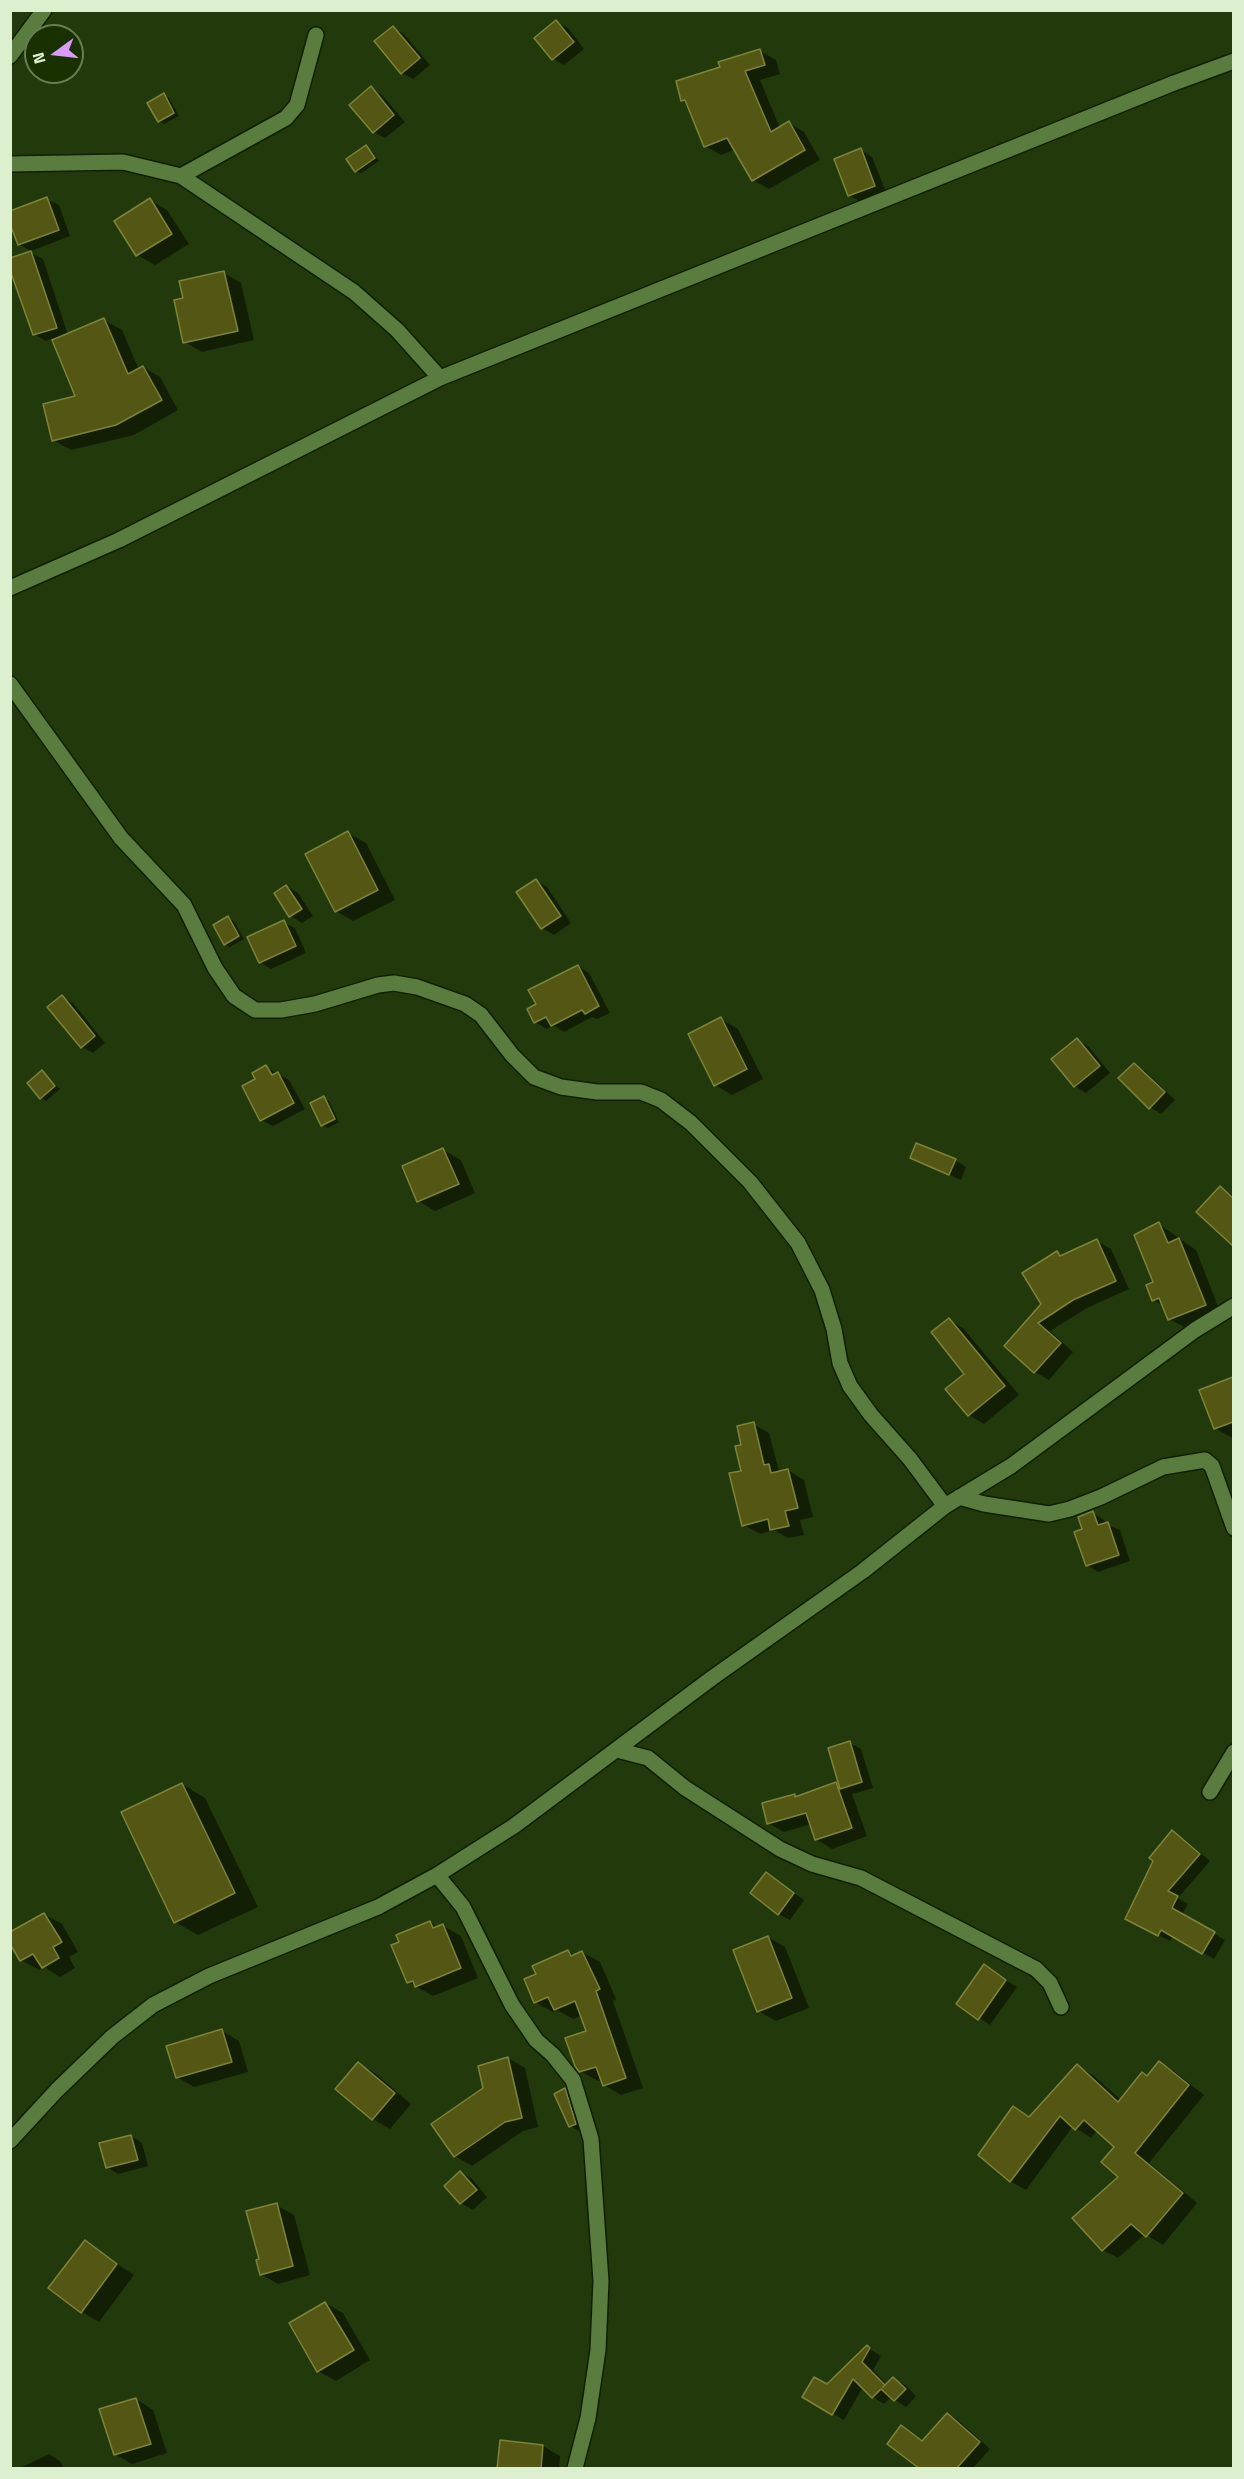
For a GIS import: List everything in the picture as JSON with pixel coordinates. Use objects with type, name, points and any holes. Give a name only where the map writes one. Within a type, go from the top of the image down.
[{"type":"street","points":[[10,56],[44,10]]},
{"type":"street","points":[[181,176],[286,118],[297,105],[316,35]]},
{"type":"street","points":[[10,588],[119,540],[440,378],[1163,87],[1233,61]]},
{"type":"street","points":[[10,164],[123,162],[181,176],[354,292],[397,330],[440,378]]},
{"type":"street","points":[[10,684],[121,838],[184,906],[215,968],[234,996],[255,1010],[281,1010],[315,1004],[378,985],[394,983],[417,987],[465,1004],[481,1015],[512,1055],[534,1077],[561,1087],[597,1092],[641,1092],[662,1100],[691,1123],[750,1182],[798,1243],[822,1290],[834,1329],[840,1363],[850,1386],[945,1506]]},
{"type":"street","points":[[10,2141],[57,2090],[112,2037],[153,2005],[209,1976],[378,1907],[437,1875],[513,1826],[854,1577],[945,1506],[1021,1459],[1186,1336],[1233,1306]]},
{"type":"street","points":[[959,1497],[984,1504],[1049,1514],[1101,1497],[1163,1467],[1205,1460],[1212,1466],[1233,1528]]},
{"type":"street","points":[[642,1731],[648,1758]]},
{"type":"street","points":[[617,1750],[648,1758],[685,1788],[780,1849],[812,1864],[861,1878],[1036,1969],[1050,1983],[1061,2007]]},
{"type":"street","points":[[1210,1792],[1233,1752]]},
{"type":"street","points":[[437,1875],[463,1907],[512,2005],[536,2040],[553,2055],[573,2080],[591,2139],[601,2281],[598,2350],[588,2418],[575,2469]]},
{"type":"building","points":[[556,20],[574,42],[552,60],[534,38]]},
{"type":"building","points":[[393,26],[420,58],[401,74],[374,41]]},
{"type":"building","points":[[760,49],[765,65],[745,71],[771,132],[789,121],[805,150],[752,181],[727,138],[704,147],[685,100],[681,101],[676,81],[720,67],[718,62]]},
{"type":"building","points":[[371,86],[394,115],[373,133],[349,105]]},
{"type":"building","points":[[164,93],[174,113],[158,122],[147,103]]},
{"type":"building","points":[[366,145],[375,158],[355,172],[346,159]]},
{"type":"building","points":[[861,148],[875,186],[848,196],[834,159]]},
{"type":"building","points":[[47,197],[59,230],[18,245],[10,224],[10,211]]},
{"type":"building","points":[[150,198],[172,234],[136,256],[114,221]]},
{"type":"building","points":[[31,251],[57,328],[33,335],[10,270],[10,258]]},
{"type":"building","points":[[224,271],[238,331],[183,343],[174,300],[183,298],[179,281]]},
{"type":"building","points":[[104,318],[128,374],[143,366],[162,400],[116,425],[52,441],[43,404],[75,396],[52,340]]},
{"type":"building","points":[[348,831],[378,890],[335,912],[305,854]]},
{"type":"building","points":[[536,879],[561,916],[541,929],[516,892]]},
{"type":"building","points":[[286,885],[302,909],[289,917],[274,893]]},
{"type":"building","points":[[228,916],[239,936],[224,945],[213,925]]},
{"type":"building","points":[[284,920],[296,946],[259,963],[247,937]]},
{"type":"building","points":[[578,965],[599,1006],[585,1014],[582,1010],[551,1026],[546,1017],[534,1023],[527,1009],[536,1004],[528,990]]},
{"type":"building","points":[[62,995],[95,1036],[81,1048],[47,1007]]},
{"type":"building","points":[[721,1017],[747,1069],[714,1086],[688,1034]]},
{"type":"building","points":[[1077,1038],[1100,1066],[1074,1087],[1051,1059]]},
{"type":"building","points":[[1134,1063],[1165,1092],[1149,1109],[1118,1078]]},
{"type":"building","points":[[266,1065],[272,1075],[278,1072],[294,1103],[260,1121],[242,1086],[255,1079],[252,1073]]},
{"type":"building","points":[[42,1070],[55,1086],[40,1099],[27,1083]]},
{"type":"building","points":[[324,1096],[335,1119],[321,1126],[310,1103]]},
{"type":"building","points":[[916,1143],[956,1159],[949,1175],[910,1158]]},
{"type":"building","points":[[443,1148],[459,1184],[417,1202],[402,1166]]},
{"type":"building","points":[[1220,1186],[1233,1198],[1233,1246],[1196,1212]]},
{"type":"building","points":[[1159,1222],[1168,1243],[1179,1238],[1206,1305],[1168,1320],[1159,1298],[1152,1301],[1146,1285],[1153,1282],[1134,1235]]},
{"type":"building","points":[[1097,1239],[1116,1281],[1073,1300],[1038,1323],[1061,1343],[1034,1373],[1004,1346],[1041,1304],[1022,1273],[1057,1251],[1060,1256]]},
{"type":"building","points":[[949,1318],[1005,1386],[968,1416],[945,1389],[964,1374],[931,1332]]},
{"type":"building","points":[[1233,1377],[1233,1422],[1214,1429],[1199,1390]]},
{"type":"building","points":[[754,1422],[764,1465],[769,1464],[771,1473],[788,1469],[798,1508],[785,1511],[789,1526],[770,1530],[768,1519],[742,1526],[729,1473],[741,1471],[735,1446],[741,1445],[737,1426]]},
{"type":"building","points":[[1093,1511],[1098,1525],[1108,1522],[1119,1555],[1086,1566],[1074,1532],[1082,1529],[1078,1517]]},
{"type":"building","points":[[850,1741],[862,1782],[840,1789],[828,1748]]},
{"type":"building","points":[[836,1782],[852,1828],[815,1840],[806,1813],[767,1824],[762,1803],[795,1794],[795,1797]]},
{"type":"building","points":[[182,1783],[235,1893],[174,1923],[121,1812]]},
{"type":"building","points":[[1172,1830],[1200,1854],[1168,1891],[1178,1896],[1172,1908],[1215,1932],[1202,1954],[1161,1930],[1158,1936],[1125,1919],[1153,1861],[1149,1858]]},
{"type":"building","points":[[766,1872],[794,1893],[778,1915],[750,1893]]},
{"type":"building","points":[[44,1913],[62,1942],[53,1947],[59,1958],[42,1968],[33,1954],[20,1961],[10,1944],[10,1932]]},
{"type":"building","points":[[430,1921],[433,1928],[443,1924],[461,1968],[415,1987],[413,1981],[407,1983],[391,1945],[399,1942],[396,1935]]},
{"type":"building","points":[[768,1936],[792,1998],[757,2012],[733,1950]]},
{"type":"building","points":[[568,1950],[571,1956],[582,1951],[600,1989],[596,1991],[626,2078],[603,2086],[596,2067],[579,2072],[575,2066],[565,2038],[586,2031],[575,2001],[554,2010],[548,1997],[534,2003],[524,1979],[536,1974],[532,1966]]},
{"type":"building","points":[[984,1964],[1006,1980],[978,2020],[956,2004]]},
{"type":"building","points":[[222,2029],[232,2062],[176,2078],[166,2046]]},
{"type":"building","points":[[508,2057],[522,2118],[505,2122],[454,2157],[431,2124],[483,2088],[478,2066]]},
{"type":"building","points":[[1159,2061],[1189,2085],[1135,2153],[1183,2193],[1146,2237],[1131,2224],[1102,2251],[1072,2218],[1118,2177],[1101,2162],[1114,2147],[1084,2120],[1075,2130],[1060,2116],[1010,2182],[978,2155],[1013,2106],[1029,2117],[1077,2064],[1118,2102],[1142,2072],[1147,2076]]},
{"type":"building","points":[[358,2062],[395,2093],[372,2120],[335,2089]]},
{"type":"building","points":[[565,2088],[576,2124],[569,2127],[554,2094]]},
{"type":"building","points":[[131,2135],[138,2160],[106,2168],[99,2143]]},
{"type":"building","points":[[460,2171],[477,2190],[460,2204],[444,2186]]},
{"type":"building","points":[[277,2203],[293,2266],[260,2275],[256,2260],[259,2259],[246,2211]]},
{"type":"building","points":[[85,2240],[117,2264],[81,2313],[48,2288]]},
{"type":"building","points":[[325,2302],[354,2350],[317,2372],[289,2323]]},
{"type":"building","points":[[867,2345],[870,2348],[862,2362],[885,2385],[893,2377],[906,2389],[894,2401],[881,2389],[872,2398],[853,2379],[832,2415],[802,2397],[814,2377],[827,2384]]},
{"type":"building","points":[[136,2398],[151,2444],[114,2455],[99,2409]]},
{"type":"building","points":[[947,2413],[980,2442],[956,2469],[920,2469],[887,2444],[901,2425],[922,2441]]},
{"type":"building","points":[[500,2440],[543,2445],[541,2469],[497,2469]]}]
